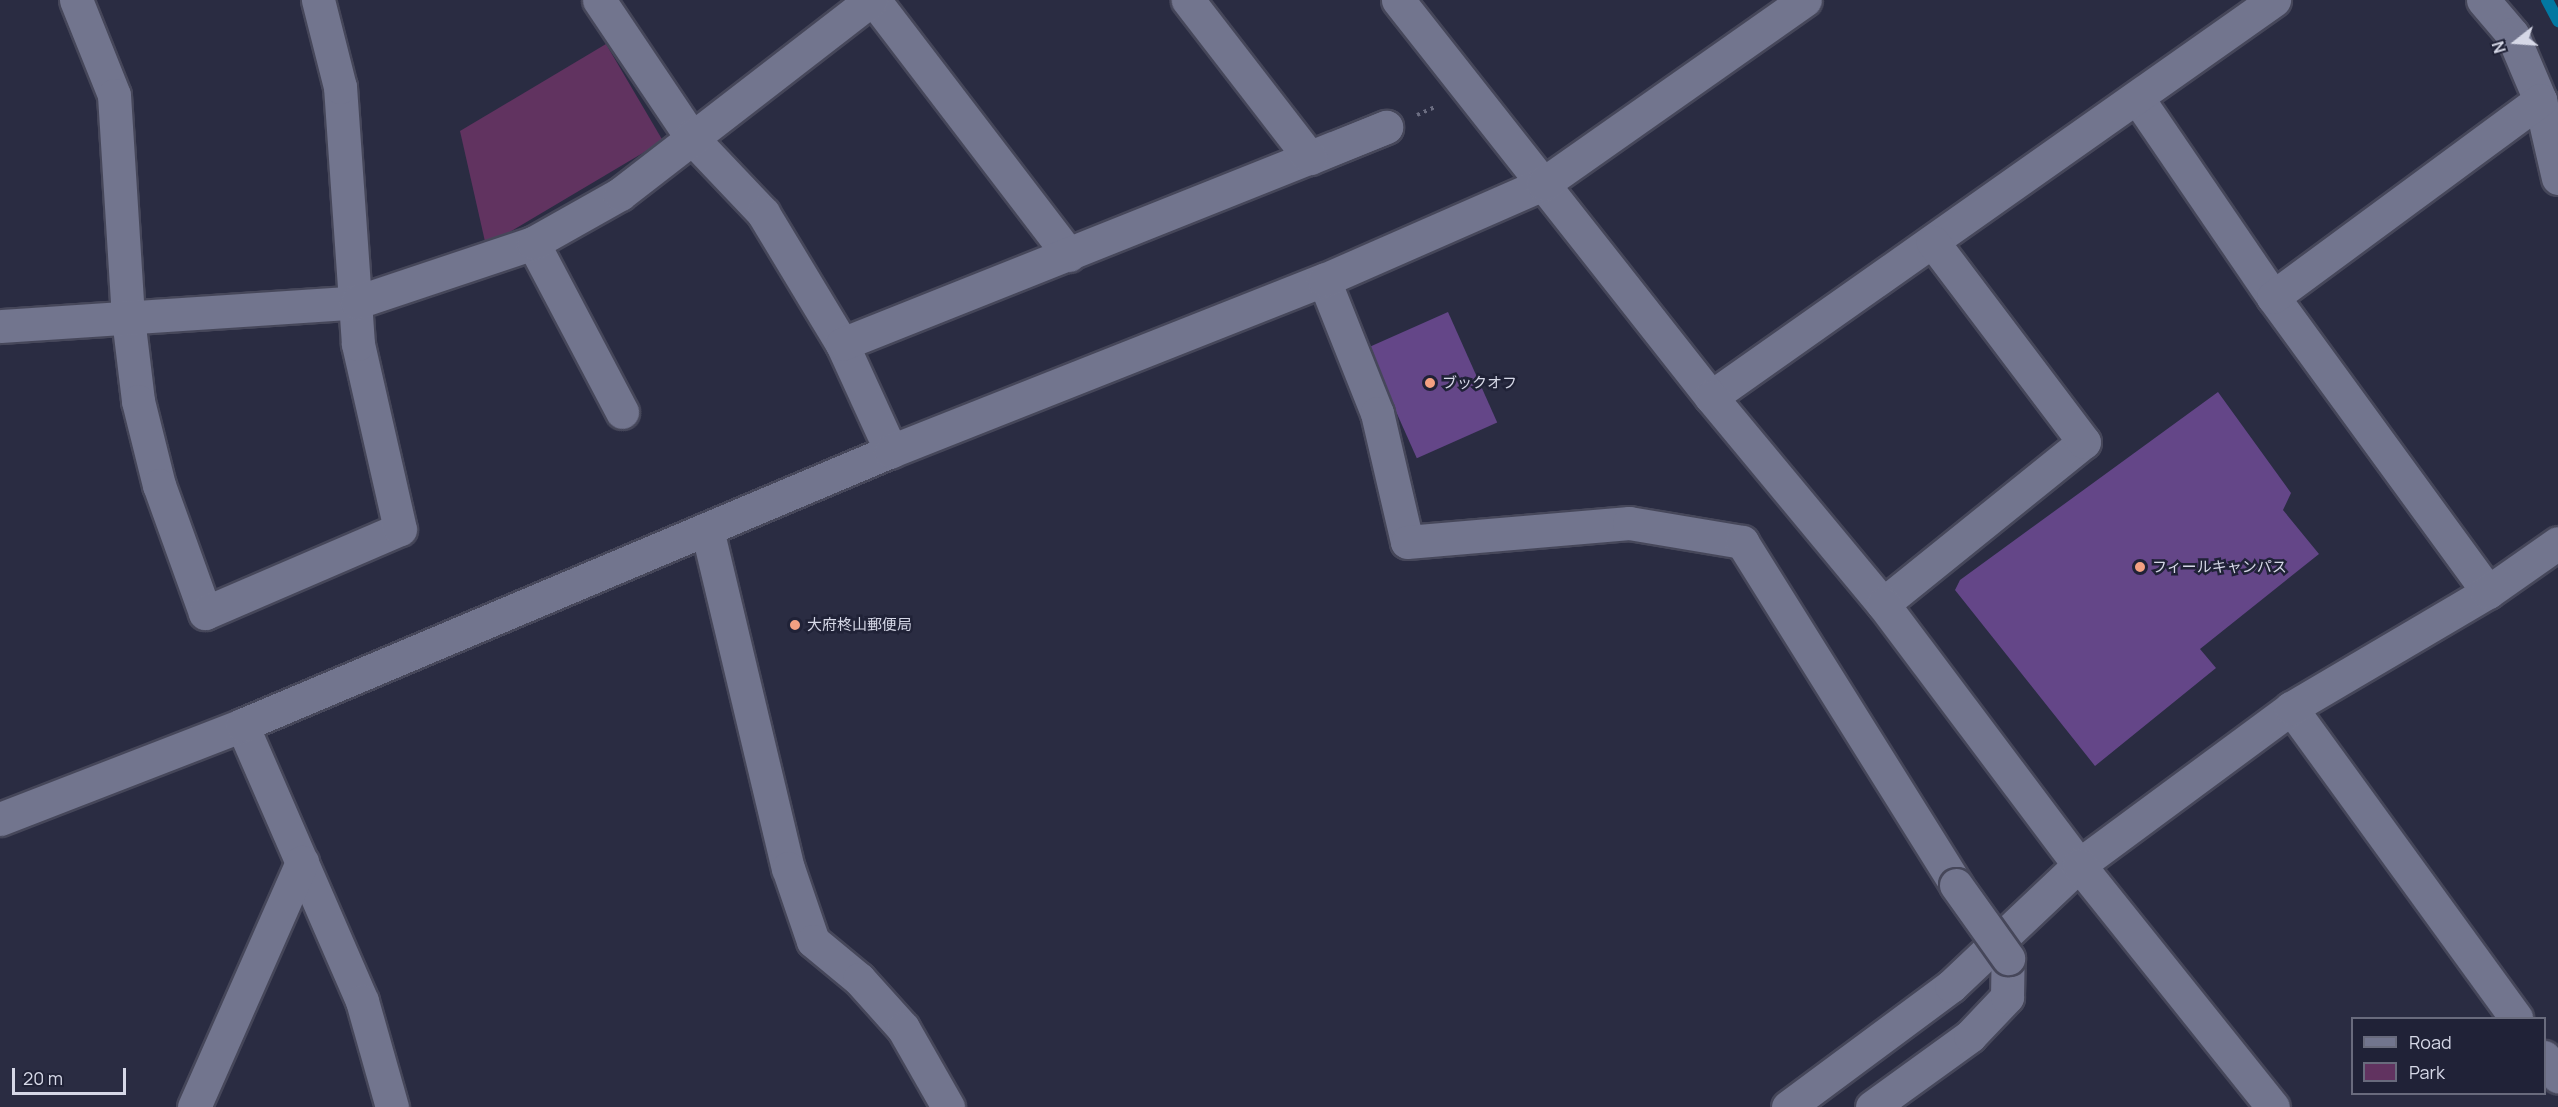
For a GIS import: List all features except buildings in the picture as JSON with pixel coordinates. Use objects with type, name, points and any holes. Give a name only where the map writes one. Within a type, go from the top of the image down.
[{"type":"street","points":[[76,0],[114,95],[129,318],[138,401],[159,485],[205,613],[400,529],[358,344],[357,302],[340,87],[318,0]]},
{"type":"street","points":[[598,0],[691,137],[763,213],[842,344],[891,451]]},
{"type":"street","points":[[0,326],[357,302],[533,243],[620,194],[691,137],[873,0],[1069,255]]},
{"type":"street","points":[[1188,0],[1310,158],[1381,130]]},
{"type":"street","points":[[1398,0],[1474,92],[1543,184],[1712,397],[1883,604],[2079,865],[2273,1107]]},
{"type":"street","points":[[0,819],[242,725],[891,451],[1324,280],[1543,184],[1805,0]]},
{"type":"street","points":[[2483,0],[2512,34],[2540,100],[2558,178]]},
{"type":"street","points":[[1712,397],[2139,99],[2255,6]]},
{"type":"street","points":[[2139,99],[2273,297],[2488,592]]},
{"type":"street","points":[[2273,297],[2540,100]]},
{"type":"street","points":[[842,344],[1381,130]]},
{"type":"street","points":[[1883,604],[2084,442],[1933,242]]},
{"type":"street","points":[[533,243],[622,412]]},
{"type":"street","points":[[1324,280],[1377,413],[1407,542],[1629,523],[1742,542],[1956,885],[2008,958],[2007,997],[1970,1036],[1872,1107]]},
{"type":"street","points":[[707,529],[788,868],[813,941],[859,979],[903,1028],[948,1107]]},
{"type":"street","points":[[1788,1107],[1952,986],[2079,865],[2291,708],[2488,592],[2558,543]]},
{"type":"street","points":[[2291,708],[2515,1017]]},
{"type":"street","points":[[242,725],[362,1001],[392,1107]]},
{"type":"street","points":[[194,1107],[302,862]]},
{"type":"street","points":[[2546,1060],[2558,1076]]},
{"type":"path","points":[[1381,130],[1474,92]]},
{"type":"green space","points":[[606,44],[663,141],[486,246],[460,131]]},
{"type":"waterway","points":[[2547,0],[2558,21]]},
{"type":"place","name":"ブックオフ","points":[[1430,383]]},
{"type":"place","name":"フィールキャンパス","points":[[2140,567]]},
{"type":"place","name":"大府柊山郵便局","points":[[795,625]]}]
